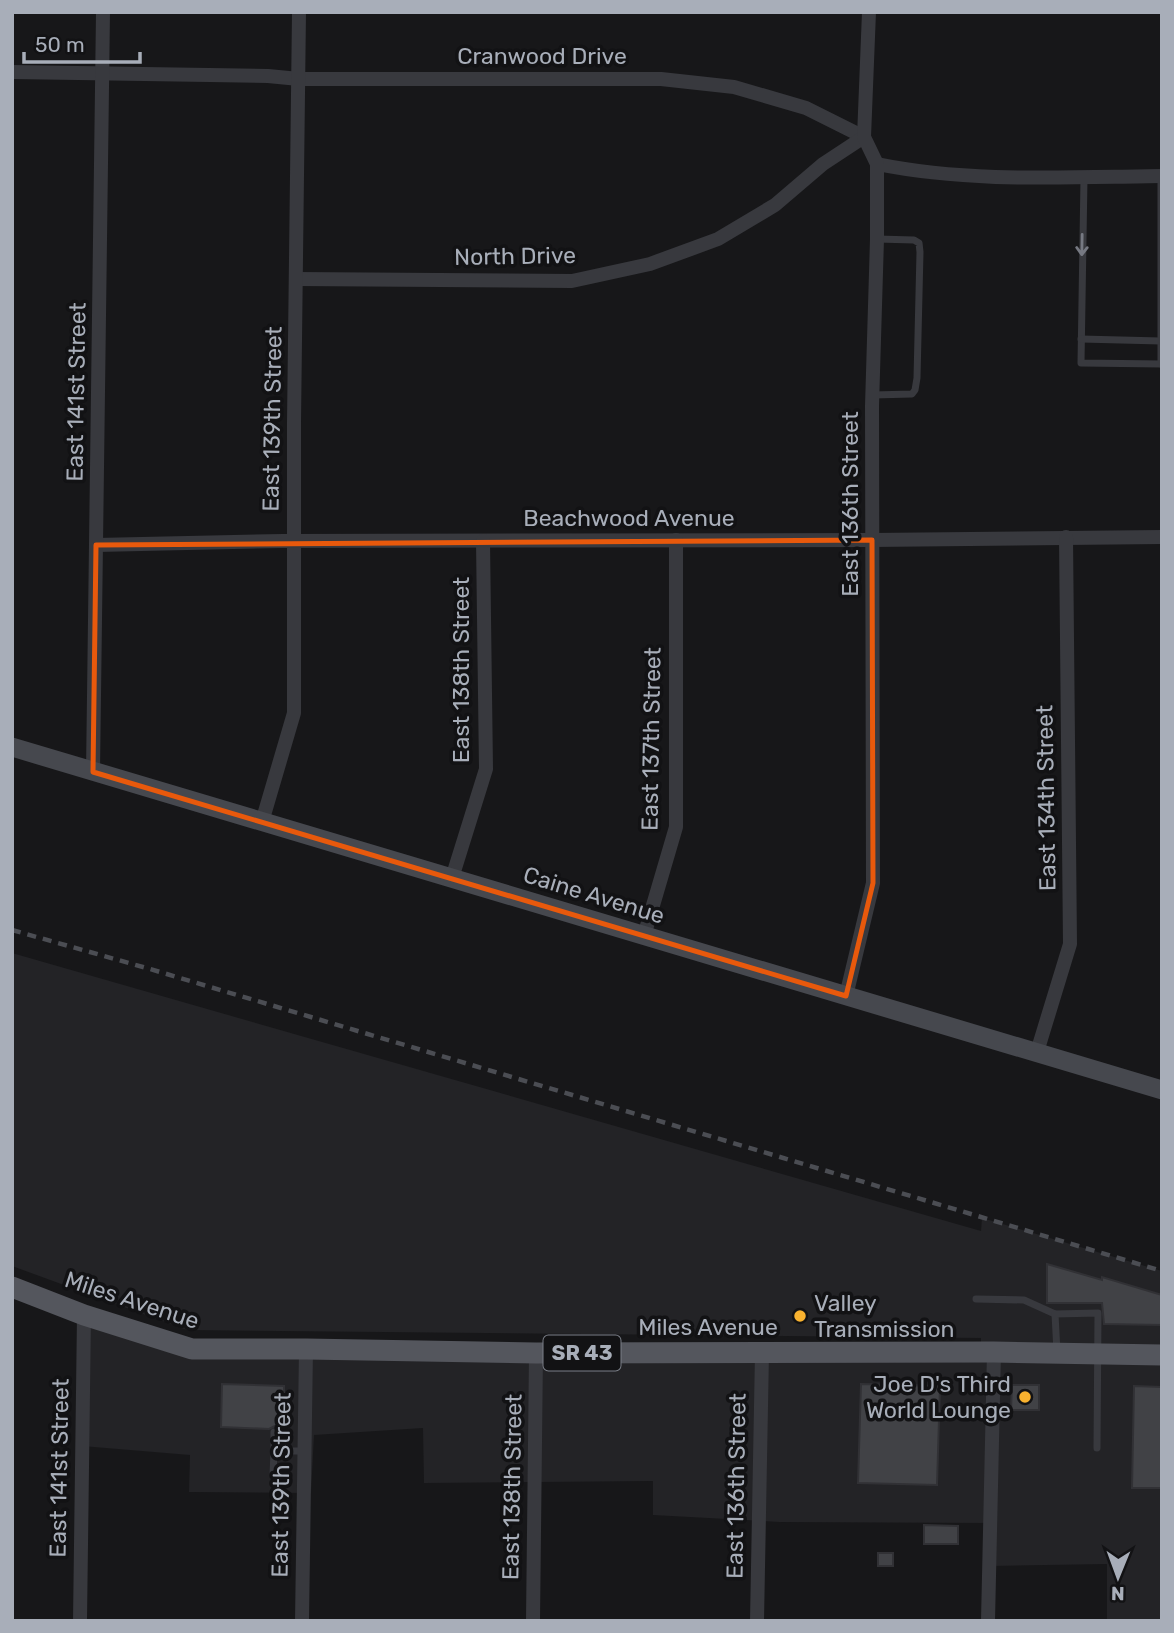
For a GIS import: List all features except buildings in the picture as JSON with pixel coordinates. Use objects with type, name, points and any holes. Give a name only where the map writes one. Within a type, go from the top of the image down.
[{"type":"main road","name":"Miles Avenue","points":[[12,1287],[84,1315],[192,1349],[1162,1355]]},
{"type":"street","name":"East 141st Street","points":[[93,772],[103,12]]},
{"type":"street","name":"East 139th Street","points":[[262,822],[294,713],[293,541],[299,12]]},
{"type":"street","name":"East 136th Street","points":[[846,996],[873,883],[872,540],[877,164],[864,137],[869,12]]},
{"type":"street","name":"Cranwood Drive","points":[[12,72],[268,76],[299,79],[661,79],[734,87],[806,108],[864,137]]},
{"type":"street","name":"North Drive","points":[[296,279],[572,281],[650,264],[718,239],[775,205],[823,164],[864,137]]},
{"type":"street","points":[[877,164],[959,176],[1161,176]]},
{"type":"street","name":"East 134th Street","points":[[1037,1052],[1070,944],[1066,537]]},
{"type":"street","name":"Beachwood Avenue","points":[[96,545],[293,541],[1162,537]]},
{"type":"street","name":"East 137th Street","points":[[644,936],[676,827],[676,540]]},
{"type":"street","name":"East 138th Street","points":[[452,878],[486,769],[483,541]]},
{"type":"street","name":"Caine Avenue","points":[[12,747],[1162,1090]]},
{"type":"street","name":"East 141st Street","points":[[80,1621],[84,1315]]},
{"type":"street","name":"East 139th Street","points":[[302,1621],[306,1349]]},
{"type":"street","points":[[988,1621],[994,1352]]},
{"type":"street","name":"East 138th Street","points":[[533,1621],[536,1353]]},
{"type":"street","name":"East 136th Street","points":[[757,1621],[762,1353]]},
{"type":"lane","points":[[1084,177],[1081,363],[1162,364],[1161,176]]},
{"type":"lane","points":[[873,395],[912,394],[917,378],[919,243],[914,240],[877,239]]},
{"type":"lane","points":[[1081,338],[1161,341]]},
{"type":"lane","points":[[976,1299],[1024,1300],[1055,1314],[1098,1312],[1097,1448]]},
{"type":"lane","points":[[1055,1314],[1058,1353]]},
{"type":"lane","points":[[273,1476],[274,1432]]},
{"type":"lane","points":[[274,1451],[304,1451]]},
{"type":"highlighted area","points":[[872,540],[873,883],[846,996],[93,772],[96,545]]},
{"type":"shaded area","points":[[12,953],[981,1231],[982,1218],[1162,1271],[1162,1621],[1107,1621],[1107,1564],[989,1566],[990,1523],[780,1522],[653,1515],[653,1481],[424,1483],[423,1428],[314,1435],[311,1493],[189,1492],[190,1455],[82,1446],[84,1315],[192,1349],[981,1352],[981,1338],[187,1330],[12,1266]]},
{"type":"railway","points":[[12,930],[1162,1271]]},
{"type":"place","name":"Valley Transmission","points":[[800,1316]]},
{"type":"place","name":"Joe D's Third World Lounge","points":[[1025,1397]]}]
